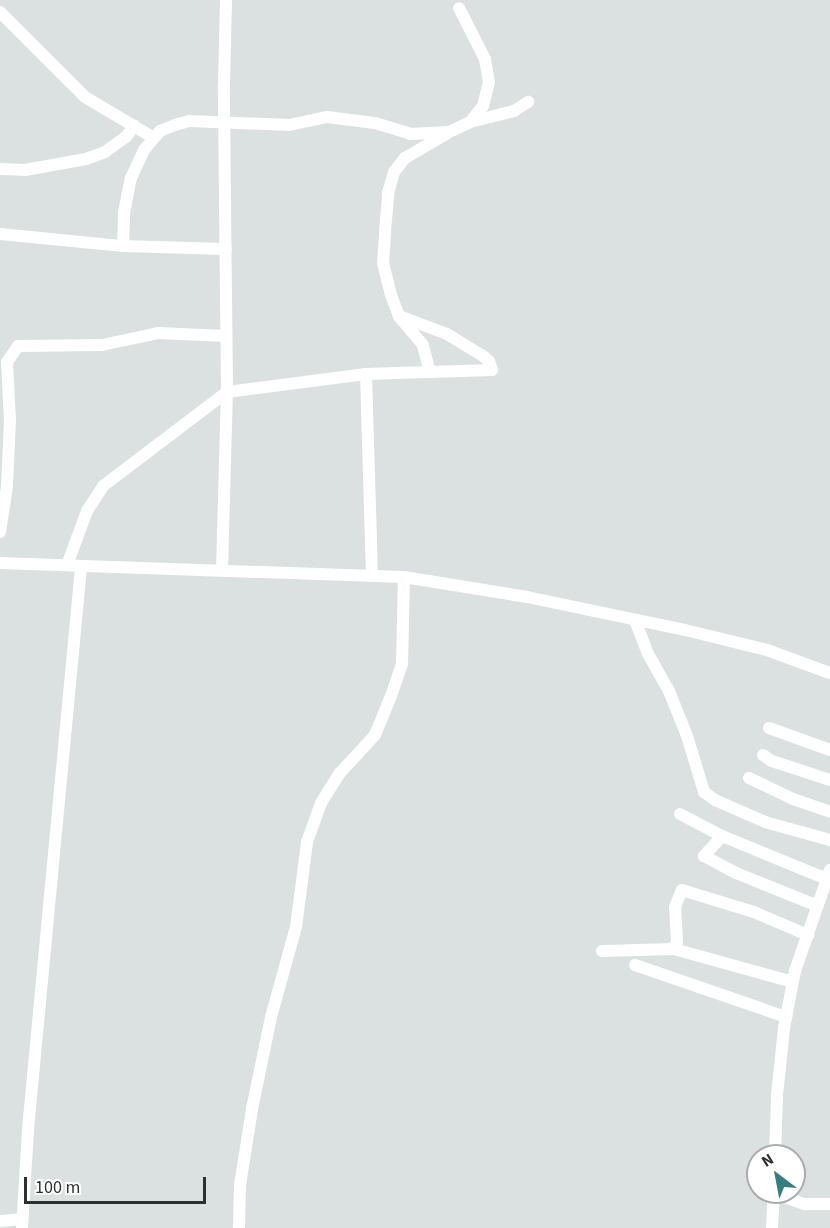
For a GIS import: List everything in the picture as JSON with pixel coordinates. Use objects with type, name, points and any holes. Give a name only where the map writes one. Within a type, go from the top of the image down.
[{"type":"street","points":[[222,569],[227,392],[224,123],[226,0]]},
{"type":"street","points":[[459,8],[485,59],[489,82],[483,106],[470,122]]},
{"type":"street","points":[[0,12],[85,97],[154,138]]},
{"type":"street","points":[[430,372],[423,345],[399,316],[383,263],[388,193],[394,172],[405,158],[449,132],[470,122],[514,111],[528,102]]},
{"type":"street","points":[[123,246],[124,213],[131,178],[144,150],[160,131],[189,121],[289,125],[327,117],[375,123],[410,134],[449,132]]},
{"type":"street","points":[[0,169],[25,170],[86,159],[112,147],[126,137],[134,126]]},
{"type":"street","points":[[0,234],[123,246],[226,249]]},
{"type":"street","points":[[68,566],[87,511],[103,486],[227,392],[366,374],[492,370],[489,361],[483,356],[447,334],[399,316]]},
{"type":"street","points":[[0,532],[7,486],[10,421],[7,362],[18,346],[102,345],[158,333],[226,336]]},
{"type":"street","points":[[366,374],[372,576]]},
{"type":"street","points":[[0,563],[404,577],[527,597],[767,650],[830,674]]},
{"type":"street","points":[[0,1221],[22,1224],[28,1129],[81,567]]},
{"type":"street","points":[[239,1228],[240,1185],[252,1109],[271,1017],[296,927],[307,842],[321,803],[340,773],[375,735],[391,696],[402,664],[404,577]]},
{"type":"street","points":[[635,620],[647,652],[669,691],[687,736],[704,792],[715,800],[765,822],[830,840]]},
{"type":"street","points":[[769,728],[830,750]]},
{"type":"street","points":[[763,755],[772,761],[830,780]]},
{"type":"street","points":[[749,778],[793,799],[830,812]]},
{"type":"street","points":[[680,814],[722,836],[829,874],[793,982],[786,1017],[777,1095],[775,1144]]},
{"type":"street","points":[[722,836],[704,856],[747,878],[818,906]]},
{"type":"street","points":[[674,950],[677,942],[675,907],[682,890],[754,912],[808,935]]},
{"type":"street","points":[[602,951],[674,950],[793,982]]},
{"type":"street","points":[[635,965],[786,1017]]},
{"type":"street","points":[[772,1228],[773,1204]]},
{"type":"street","points":[[806,1204],[830,1204]]}]
